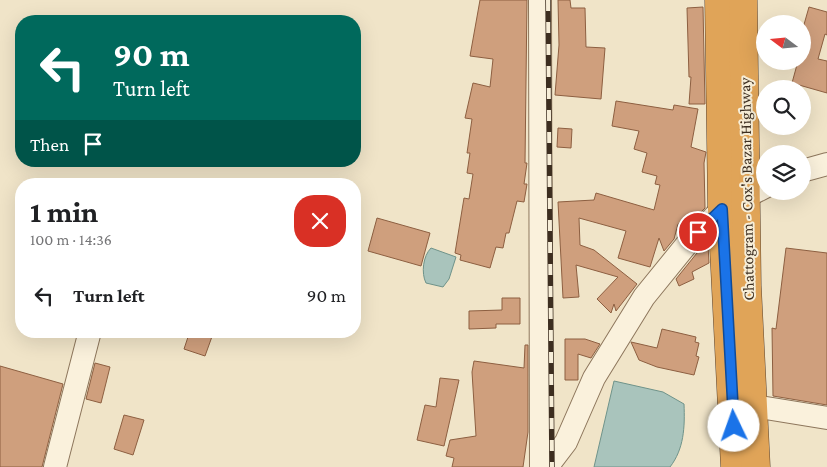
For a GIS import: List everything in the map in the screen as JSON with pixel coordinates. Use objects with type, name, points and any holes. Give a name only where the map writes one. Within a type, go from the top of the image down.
[{"type":"highway","name":"Chattogram - Cox's Bazar Highway","points":[[720,0],[722,209],[735,467]]},
{"type":"highway","name":"Chattogram - Cox's Bazar Highway","points":[[743,0],[755,192],[747,286],[756,467]]},
{"type":"street","points":[[540,0],[542,467]]},
{"type":"street","points":[[811,168],[827,164]]},
{"type":"street","points":[[547,467],[566,442],[594,378],[644,296],[687,244],[722,209],[755,192]]},
{"type":"street","points":[[55,467],[88,338]]},
{"type":"street","points":[[753,406],[827,418]]},
{"type":"water","points":[[431,248],[456,257],[449,279],[443,287],[426,283],[424,279],[425,260]]},
{"type":"water","points":[[614,381],[663,392],[684,404],[683,437],[675,460],[670,467],[594,467]]},
{"type":"building","points":[[480,0],[527,0],[525,163],[527,163],[524,184],[527,184],[524,202],[517,201],[503,248],[496,247],[490,268],[460,260],[461,255],[455,253],[464,198],[469,199],[473,174],[467,173],[470,153],[467,153],[472,119],[465,118],[473,83],[490,87],[493,59],[470,56]]},
{"type":"building","points":[[558,0],[570,0],[571,8],[585,8],[586,47],[605,48],[601,99],[555,95],[559,45]]},
{"type":"building","points":[[703,7],[705,104],[689,104],[691,77],[689,77],[687,8]]},
{"type":"building","points":[[809,7],[827,12],[827,35],[825,34],[818,59],[827,61],[827,93],[811,88],[811,80],[793,80],[796,70],[811,70],[811,15],[807,15]]},
{"type":"building","points":[[616,101],[673,110],[674,105],[698,109],[691,147],[706,152],[704,163],[705,208],[690,223],[678,224],[674,239],[664,251],[659,238],[650,267],[618,258],[626,231],[579,218],[580,245],[594,250],[637,284],[616,311],[614,304],[611,313],[597,299],[618,277],[576,265],[579,297],[563,298],[558,202],[594,200],[596,193],[654,210],[660,185],[655,184],[657,176],[642,172],[647,153],[634,149],[639,131],[612,126]]},
{"type":"building","points":[[558,128],[572,129],[571,148],[557,147]]},
{"type":"building","points":[[377,218],[430,233],[421,266],[368,251]]},
{"type":"building","points":[[708,245],[709,263],[692,272],[694,279],[679,286],[676,279],[697,253]]},
{"type":"building","points":[[786,248],[827,253],[827,405],[773,396],[772,328],[776,329]]},
{"type":"building","points":[[502,298],[520,298],[520,324],[496,324],[496,328],[469,329],[469,311],[502,310]]},
{"type":"building","points":[[662,329],[696,337],[695,342],[699,343],[696,356],[699,357],[694,375],[657,367],[639,360],[631,342],[657,348]]},
{"type":"building","points":[[188,338],[211,338],[205,356],[184,349]]},
{"type":"building","points":[[565,339],[585,339],[600,344],[591,358],[578,354],[578,380],[565,380]]},
{"type":"building","points":[[525,345],[528,345],[528,432],[523,467],[452,467],[454,458],[446,456],[450,440],[476,436],[472,372],[474,361],[524,368]]},
{"type":"building","points":[[95,363],[110,367],[101,403],[86,399]]},
{"type":"building","points":[[0,366],[63,384],[42,467],[0,467]]},
{"type":"building","points":[[440,378],[459,380],[444,446],[417,440],[425,405],[436,407]]},
{"type":"building","points":[[124,415],[144,420],[133,455],[114,449]]},
{"type":"railway","points":[[548,0],[552,467]]},
{"type":"route","points":[[698,232],[722,209],[734,426]]}]
